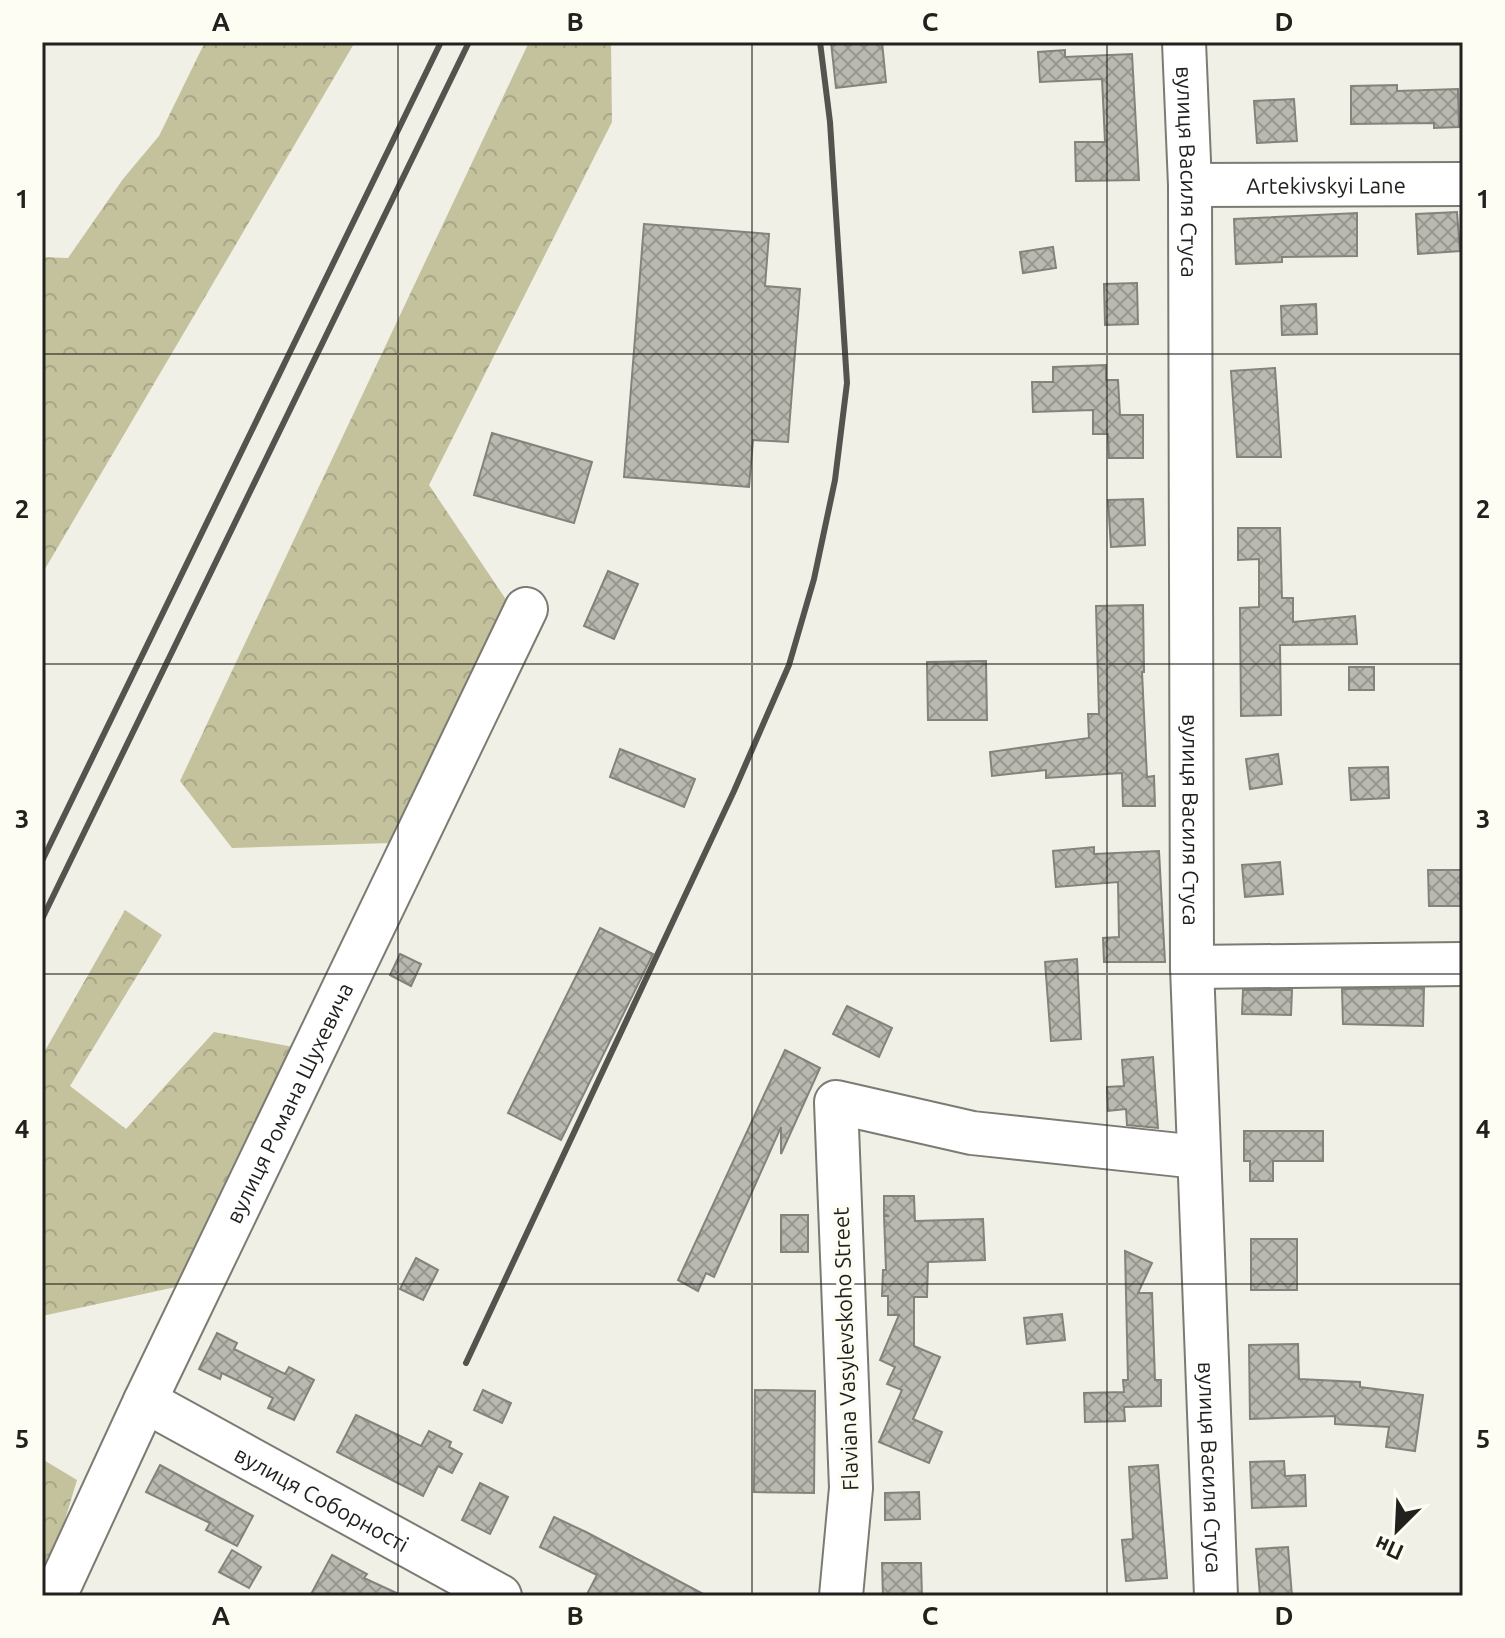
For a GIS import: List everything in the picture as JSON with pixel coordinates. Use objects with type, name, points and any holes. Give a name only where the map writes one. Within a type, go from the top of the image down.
[{"type":"street","name":"вулиця Василя Стуса","points":[[1184,42],[1190,185],[1192,967],[1216,1596]]},
{"type":"street","name":"Artekivskyi Lane","points":[[1190,185],[1463,184]]},
{"type":"street","name":"вулиця Романа Шухевича","points":[[55,1596],[145,1401],[526,609]]},
{"type":"street","points":[[1192,967],[1463,964]]},
{"type":"street","name":"Flaviana Vasylevskoho Street","points":[[841,1596],[851,1488],[836,1102],[972,1133],[1198,1157]]},
{"type":"street","name":"вулиця Соборності","points":[[145,1401],[484,1592]]},
{"type":"green space","points":[[205,42],[355,42],[42,574],[42,257],[68,258],[123,179],[159,136]]},
{"type":"green space","points":[[529,42],[611,42],[612,122],[429,485],[513,610],[391,843],[232,848],[180,781]]},
{"type":"green space","points":[[125,910],[162,935],[70,1086],[126,1129],[214,1032],[293,1047],[185,1285],[42,1316],[42,1056]]},
{"type":"green space","points":[[42,1459],[77,1480],[61,1533],[42,1575]]},
{"type":"building","points":[[831,42],[882,42],[886,82],[836,88]]},
{"type":"building","points":[[1065,50],[1065,57],[1132,54],[1139,180],[1076,181],[1075,142],[1105,142],[1102,79],[1040,82],[1038,52]]},
{"type":"building","points":[[1397,85],[1397,91],[1458,89],[1459,127],[1434,128],[1434,123],[1351,124],[1351,86]]},
{"type":"building","points":[[1294,99],[1297,141],[1257,143],[1254,101]]},
{"type":"building","points":[[1457,212],[1460,251],[1418,254],[1416,214]]},
{"type":"building","points":[[1357,213],[1357,256],[1282,257],[1282,262],[1236,264],[1234,219]]},
{"type":"building","points":[[644,224],[769,234],[765,286],[800,289],[788,442],[753,440],[749,487],[624,477]]},
{"type":"building","points":[[1053,247],[1056,268],[1023,273],[1020,252]]},
{"type":"building","points":[[1137,283],[1138,324],[1105,325],[1104,284]]},
{"type":"building","points":[[1316,304],[1317,334],[1282,335],[1281,306]]},
{"type":"building","points":[[1106,365],[1106,380],[1118,380],[1120,415],[1143,415],[1143,458],[1109,458],[1108,434],[1093,434],[1093,410],[1033,412],[1032,382],[1053,382],[1053,367]]},
{"type":"building","points":[[1275,368],[1281,457],[1237,457],[1231,371]]},
{"type":"building","points":[[492,433],[592,462],[574,523],[474,495]]},
{"type":"building","points":[[1143,499],[1145,545],[1111,547],[1108,500]]},
{"type":"building","points":[[1238,528],[1280,528],[1282,598],[1293,598],[1293,622],[1355,616],[1357,644],[1280,645],[1281,715],[1241,716],[1240,608],[1259,607],[1259,559],[1238,560]]},
{"type":"building","points":[[608,571],[638,584],[614,639],[584,626]]},
{"type":"building","points":[[1143,605],[1142,672],[1147,777],[1154,776],[1155,806],[1123,806],[1122,773],[1046,778],[1046,770],[992,776],[990,752],[1089,738],[1088,714],[1099,714],[1096,606]]},
{"type":"building","points":[[986,661],[987,720],[928,720],[927,662]]},
{"type":"building","points":[[1349,667],[1374,667],[1374,690],[1349,690]]},
{"type":"building","points":[[620,749],[695,779],[684,807],[610,777]]},
{"type":"building","points":[[1278,754],[1282,784],[1250,789],[1246,759]]},
{"type":"building","points":[[1388,767],[1389,798],[1351,800],[1349,768]]},
{"type":"building","points":[[1094,847],[1094,854],[1159,851],[1165,962],[1104,962],[1103,938],[1119,937],[1118,882],[1056,887],[1053,851]]},
{"type":"building","points":[[1280,862],[1283,894],[1245,897],[1242,865]]},
{"type":"building","points":[[1428,870],[1463,870],[1463,906],[1429,906]]},
{"type":"building","points":[[600,928],[653,954],[561,1140],[508,1113]]},
{"type":"building","points":[[400,954],[421,964],[411,986],[390,975]]},
{"type":"building","points":[[1077,959],[1081,1039],[1051,1041],[1045,962]]},
{"type":"building","points":[[1424,988],[1423,1026],[1343,1024],[1342,989]]},
{"type":"building","points":[[1243,990],[1292,990],[1291,1015],[1242,1014]]},
{"type":"building","points":[[847,1006],[892,1028],[879,1057],[833,1034]]},
{"type":"building","points":[[785,1050],[820,1068],[781,1154],[781,1127],[714,1277],[706,1273],[698,1291],[678,1280]]},
{"type":"building","points":[[1153,1057],[1158,1128],[1127,1125],[1126,1109],[1108,1111],[1107,1087],[1124,1086],[1122,1060]]},
{"type":"building","points":[[1244,1131],[1323,1131],[1323,1161],[1273,1161],[1273,1181],[1250,1181],[1250,1161],[1244,1161]]},
{"type":"building","points":[[884,1196],[914,1196],[915,1221],[983,1219],[985,1260],[928,1262],[927,1297],[914,1297],[914,1346],[940,1357],[913,1419],[942,1432],[929,1463],[879,1442],[902,1390],[887,1384],[895,1367],[880,1360],[899,1315],[888,1315],[888,1296],[882,1296],[883,1270],[886,1270],[884,1216],[889,1216],[884,1214]]},
{"type":"building","points":[[781,1215],[808,1215],[808,1252],[781,1252]]},
{"type":"building","points":[[1251,1239],[1297,1239],[1297,1290],[1251,1290]]},
{"type":"building","points":[[1125,1251],[1152,1263],[1138,1293],[1152,1293],[1155,1380],[1161,1380],[1161,1406],[1124,1407],[1125,1421],[1085,1422],[1084,1393],[1124,1392],[1123,1380],[1128,1380]]},
{"type":"building","points":[[416,1258],[438,1270],[423,1300],[400,1289]]},
{"type":"building","points":[[1062,1314],[1065,1340],[1027,1344],[1024,1318]]},
{"type":"building","points":[[217,1333],[237,1343],[234,1349],[285,1374],[289,1367],[314,1380],[294,1420],[268,1408],[273,1398],[222,1373],[220,1379],[199,1369]]},
{"type":"building","points":[[1298,1344],[1299,1379],[1360,1382],[1360,1387],[1423,1395],[1415,1451],[1386,1447],[1389,1427],[1335,1424],[1335,1416],[1250,1419],[1249,1345]]},
{"type":"building","points":[[483,1390],[511,1403],[502,1423],[474,1410]]},
{"type":"building","points":[[755,1390],[815,1391],[814,1493],[754,1492]]},
{"type":"building","points":[[356,1415],[421,1446],[429,1431],[451,1442],[449,1447],[462,1454],[452,1473],[438,1466],[423,1496],[337,1452]]},
{"type":"building","points":[[1284,1461],[1285,1476],[1305,1475],[1306,1506],[1252,1508],[1250,1462]]},
{"type":"building","points":[[160,1465],[253,1516],[237,1546],[206,1530],[210,1523],[146,1492]]},
{"type":"building","points":[[1158,1465],[1167,1578],[1126,1581],[1122,1540],[1133,1539],[1129,1467]]},
{"type":"building","points":[[480,1483],[508,1497],[490,1534],[462,1520]]},
{"type":"building","points":[[919,1492],[920,1519],[885,1520],[885,1493]]},
{"type":"building","points":[[554,1517],[707,1596],[586,1596],[597,1575],[540,1547]]},
{"type":"building","points":[[1288,1547],[1292,1596],[1260,1596],[1256,1549]]},
{"type":"building","points":[[232,1550],[261,1567],[249,1588],[219,1572]]},
{"type":"building","points":[[332,1555],[367,1574],[364,1578],[403,1596],[310,1596]]},
{"type":"building","points":[[882,1563],[921,1563],[922,1596],[883,1596]]},
{"type":"railway","points":[[42,861],[441,42]]},
{"type":"railway","points":[[42,919],[469,42]]},
{"type":"railway","points":[[466,1363],[734,791],[789,665],[814,579],[835,480],[847,383],[830,122],[820,42]]}]
